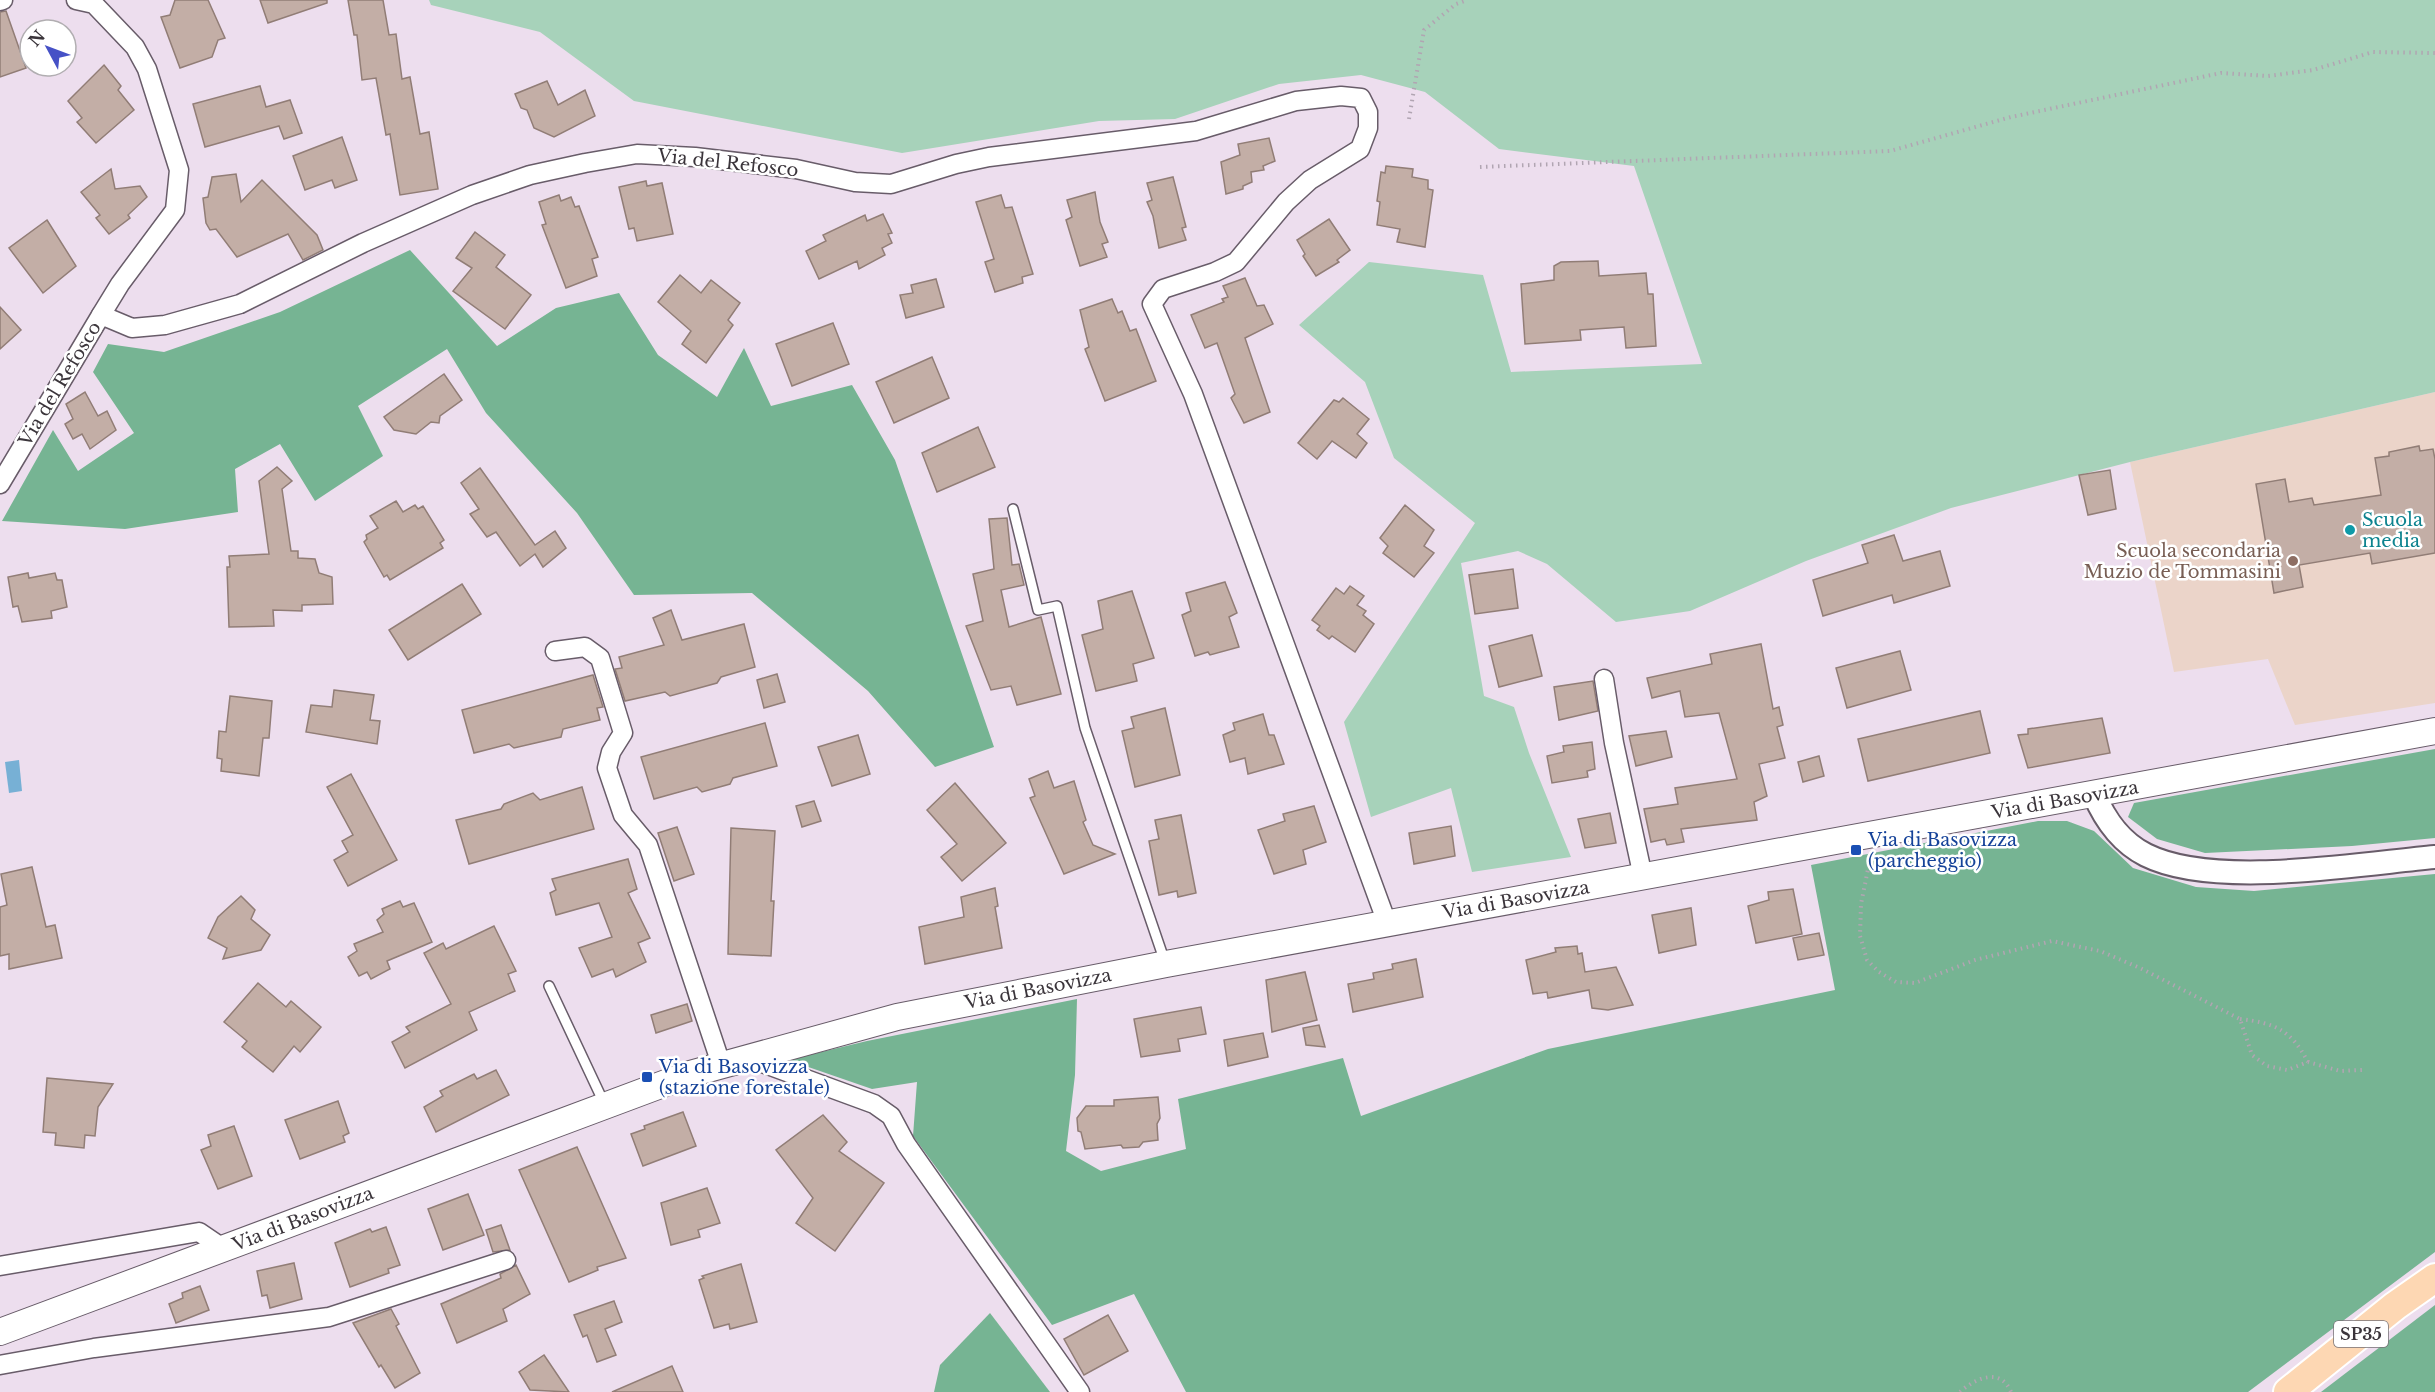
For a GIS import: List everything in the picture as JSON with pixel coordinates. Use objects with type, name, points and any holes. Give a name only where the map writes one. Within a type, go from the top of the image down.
[{"type":"main road","name":"Via di Basovizza","points":[[0,1332],[605,1104],[733,1060],[897,1017],[1166,964],[2435,731]]},
{"type":"main road","name":"SP35","points":[[2288,1392],[2395,1306],[2435,1278]]},
{"type":"street","name":"Via del Refosco","points":[[0,484],[120,284],[175,210],[179,170],[147,69],[135,47],[85,2]]},
{"type":"street","name":"Via del Refosco","points":[[101,315],[132,328],[165,325],[223,310],[240,304],[363,243],[472,195],[530,175],[637,154],[750,162],[855,182],[891,184],[956,164],[989,157],[1196,131],[1296,101],[1341,96],[1361,98],[1368,112],[1368,128],[1360,149],[1310,180],[1286,202],[1236,262],[1215,272],[1162,289],[1152,304],[1193,394],[1387,923]]},
{"type":"street","points":[[555,651],[585,647],[600,658],[623,733],[611,752],[607,768],[623,814],[648,845],[733,1060],[874,1104],[891,1116],[906,1144],[1080,1392]]},
{"type":"street","points":[[1604,679],[1614,743],[1642,877]]},
{"type":"street","points":[[2094,794],[2112,828],[2127,843],[2145,855],[2170,865],[2190,869],[2240,872],[2294,870],[2435,857]]},
{"type":"street","points":[[0,1266],[199,1232],[224,1249]]},
{"type":"street","points":[[0,1365],[94,1348],[329,1317],[506,1260]]},
{"type":"lane","points":[[1013,509],[1038,610],[1057,606],[1085,728],[1166,964]]},
{"type":"lane","points":[[549,986],[605,1104]]},
{"type":"path","points":[[1409,119],[1424,30],[1456,4],[1467,0]]},
{"type":"path","points":[[1480,167],[1890,151],[2011,117],[2221,73],[2268,76],[2313,70],[2373,52],[2435,53]]},
{"type":"path","points":[[1875,834],[1862,904],[1860,936],[1867,960],[1879,972],[1896,982],[1915,983],[1995,954],[2052,940],[2100,951],[2140,968],[2240,1019],[2265,1022],[2282,1030],[2298,1043],[2308,1062]]},
{"type":"path","points":[[2240,1019],[2252,1055],[2267,1066],[2288,1070],[2308,1062],[2340,1071],[2362,1070]]},
{"type":"path","points":[[1960,1392],[1984,1377],[1996,1377],[2008,1384],[2011,1392]]},
{"type":"shaded area","name":"Scuola secondaria Muzio de Tommasini","points":[[2435,392],[2435,703],[2295,725],[2268,659],[2174,672],[2130,462]]},
{"type":"green space","points":[[429,0],[2435,0],[2435,392],[2130,462],[1951,508],[1806,561],[1690,611],[1616,622],[1547,564],[1518,551],[1461,563],[1484,696],[1514,707],[1529,753],[1571,857],[1472,872],[1451,788],[1371,817],[1344,722],[1475,523],[1394,458],[1365,382],[1299,325],[1369,262],[1483,275],[1511,372],[1702,364],[1634,166],[1499,149],[1425,92],[1361,75],[1279,84],[1175,119],[1099,121],[902,153],[634,101],[540,32],[431,5]]},
{"type":"green space","points":[[410,250],[497,346],[556,308],[619,293],[658,355],[717,397],[744,348],[771,406],[852,385],[895,460],[994,747],[935,767],[868,691],[752,593],[634,595],[577,513],[486,413],[447,349],[358,406],[383,456],[315,501],[280,444],[235,469],[238,512],[125,529],[2,521],[53,430],[78,471],[134,433],[93,372],[108,344],[164,352],[280,312]]},
{"type":"green space","points":[[2435,749],[2435,838],[2352,846],[2205,853],[2157,839],[2128,817],[2134,803]]},
{"type":"green space","points":[[2038,821],[2067,821],[2094,831],[2133,868],[2196,887],[2254,891],[2435,874],[2435,1252],[2248,1392],[1186,1392],[1134,1294],[1052,1325],[913,1136],[917,1082],[872,1089],[788,1060],[867,1041],[1077,999],[1075,1075],[1066,1151],[1101,1171],[1186,1149],[1178,1099],[1343,1058],[1361,1116],[1548,1049],[1835,990],[1811,865]]},
{"type":"green space","points":[[2435,1305],[2435,1392],[2321,1392]]},
{"type":"green space","points":[[990,1313],[1050,1392],[934,1392],[940,1365]]},
{"type":"water","points":[[19,760],[22,791],[9,793],[5,762]]},
{"type":"building","points":[[175,0],[208,0],[225,38],[218,40],[212,57],[180,68],[161,17],[170,15]]},
{"type":"building","points":[[260,0],[327,0],[327,3],[268,23]]},
{"type":"building","points":[[348,0],[383,0],[389,35],[396,34],[402,79],[410,77],[420,134],[429,132],[438,189],[400,195],[390,134],[386,135],[376,78],[362,80],[357,35],[354,35]]},
{"type":"building","points":[[6,11],[18,45],[18,71],[0,77],[0,12]]},
{"type":"building","points":[[104,65],[121,86],[118,90],[134,110],[96,143],[77,122],[82,118],[68,101]]},
{"type":"building","points":[[547,81],[558,105],[585,90],[595,116],[554,137],[534,128],[527,110],[521,108],[515,94]]},
{"type":"building","points":[[260,86],[266,107],[290,100],[302,133],[284,139],[279,126],[205,147],[193,104]]},
{"type":"building","points":[[342,137],[357,180],[335,188],[332,180],[305,190],[293,156]]},
{"type":"building","points":[[1269,138],[1275,161],[1263,166],[1264,170],[1251,172],[1252,182],[1243,186],[1243,189],[1226,194],[1221,162],[1240,155],[1238,144]]},
{"type":"building","points":[[1386,166],[1413,169],[1412,177],[1428,180],[1428,189],[1433,190],[1425,247],[1397,242],[1400,229],[1377,225],[1380,202],[1377,201],[1381,172],[1385,173]]},
{"type":"building","points":[[111,169],[115,189],[140,186],[147,197],[128,215],[130,218],[109,234],[96,218],[100,215],[81,192]]},
{"type":"building","points":[[236,174],[241,202],[262,180],[317,235],[323,250],[303,260],[288,234],[237,257],[216,229],[210,230],[206,223],[203,198],[208,197],[212,177]]},
{"type":"building","points":[[1173,177],[1186,227],[1182,228],[1186,240],[1159,248],[1153,216],[1147,202],[1152,200],[1147,183]]},
{"type":"building","points":[[646,181],[647,186],[662,183],[673,234],[637,241],[634,228],[629,229],[619,187]]},
{"type":"building","points":[[1095,192],[1100,222],[1108,242],[1102,244],[1107,257],[1080,266],[1066,220],[1072,217],[1067,200]]},
{"type":"building","points":[[559,195],[561,201],[571,197],[575,207],[579,206],[598,257],[592,259],[597,276],[566,288],[542,225],[546,224],[539,202]]},
{"type":"building","points":[[1001,195],[1005,208],[1012,207],[1033,274],[1022,277],[1023,283],[995,292],[985,262],[994,259],[976,202]]},
{"type":"building","points":[[883,214],[892,233],[888,234],[892,243],[882,248],[885,255],[859,269],[857,261],[819,279],[806,251],[826,241],[823,235],[865,215],[867,221]]},
{"type":"building","points":[[1329,219],[1350,250],[1337,260],[1339,262],[1316,276],[1303,256],[1305,254],[1297,240]]},
{"type":"building","points":[[47,220],[76,266],[43,293],[9,248]]},
{"type":"building","points":[[475,232],[505,255],[496,267],[531,295],[505,329],[453,291],[472,268],[456,258]]},
{"type":"building","points":[[1598,261],[1599,276],[1646,273],[1648,294],[1653,294],[1656,346],[1626,348],[1624,327],[1580,330],[1581,340],[1525,344],[1521,284],[1554,280],[1554,266],[1561,262]]},
{"type":"building","points":[[680,275],[701,293],[711,280],[740,303],[728,320],[733,325],[706,363],[682,344],[691,331],[658,302]]},
{"type":"building","points":[[1245,278],[1257,306],[1264,305],[1273,324],[1245,338],[1270,412],[1244,423],[1231,398],[1235,394],[1217,343],[1205,348],[1191,315],[1224,302],[1222,299],[1228,297],[1223,286]]},
{"type":"building","points":[[936,279],[944,307],[906,318],[900,295],[913,293],[911,285]]},
{"type":"building","points":[[1112,299],[1118,313],[1122,311],[1130,331],[1136,329],[1156,381],[1105,401],[1085,349],[1089,347],[1080,310]]},
{"type":"building","points":[[0,307],[21,330],[0,349]]},
{"type":"building","points":[[833,323],[849,364],[792,386],[776,344]]},
{"type":"building","points":[[932,357],[949,398],[894,423],[876,382]]},
{"type":"building","points":[[444,374],[462,400],[440,416],[439,423],[431,422],[416,434],[394,430],[384,417]]},
{"type":"building","points":[[85,392],[98,416],[107,411],[116,430],[90,449],[82,434],[73,439],[65,424],[73,419],[66,404]]},
{"type":"building","points":[[1343,398],[1369,419],[1357,434],[1367,443],[1356,458],[1332,441],[1317,459],[1298,443],[1334,400],[1339,402]]},
{"type":"building","points":[[978,427],[995,467],[937,492],[922,453]]},
{"type":"building","name":"Scuola media","points":[[2419,446],[2420,451],[2433,449],[2435,459],[2435,553],[2372,564],[2370,553],[2299,565],[2303,587],[2274,593],[2256,484],[2285,479],[2289,502],[2312,498],[2314,505],[2381,495],[2375,458],[2389,456],[2389,452]]},
{"type":"building","points":[[277,467],[292,481],[282,489],[291,551],[298,551],[298,558],[315,559],[319,573],[332,577],[333,604],[302,605],[302,611],[273,610],[274,626],[229,627],[227,567],[230,567],[229,556],[269,554],[259,481]]},
{"type":"building","points":[[480,468],[535,545],[555,531],[566,548],[543,567],[535,554],[520,566],[496,532],[487,537],[470,514],[479,509],[461,483]]},
{"type":"building","points":[[2110,470],[2116,509],[2088,515],[2079,475]]},
{"type":"building","points":[[396,501],[403,512],[415,505],[418,509],[423,506],[444,540],[440,543],[443,548],[390,580],[387,575],[384,577],[364,542],[367,539],[366,535],[378,528],[370,516]]},
{"type":"building","points":[[1405,505],[1434,530],[1424,546],[1434,553],[1414,577],[1383,553],[1388,546],[1380,538]]},
{"type":"building","points":[[1007,518],[1012,565],[1019,564],[1024,585],[1001,590],[1009,627],[1041,617],[1061,694],[1017,705],[1011,686],[991,690],[966,626],[983,621],[973,574],[994,569],[989,519]]},
{"type":"building","points":[[1894,535],[1903,561],[1940,551],[1950,586],[1894,603],[1892,595],[1823,616],[1813,580],[1868,563],[1862,545]]},
{"type":"building","points":[[1513,569],[1518,608],[1475,614],[1469,575]]},
{"type":"building","points":[[28,573],[29,578],[55,573],[57,580],[62,580],[67,607],[51,611],[52,618],[22,622],[18,606],[13,607],[8,577]]},
{"type":"building","points":[[1225,582],[1237,613],[1229,617],[1239,647],[1210,655],[1208,652],[1195,656],[1182,615],[1191,611],[1186,593]]},
{"type":"building","points":[[462,584],[481,614],[408,660],[389,630]]},
{"type":"building","points":[[1350,586],[1364,596],[1357,605],[1366,611],[1363,615],[1374,624],[1355,652],[1332,636],[1329,639],[1317,630],[1320,626],[1312,620],[1336,588],[1344,594]]},
{"type":"building","points":[[1132,591],[1154,658],[1133,664],[1137,681],[1096,691],[1082,635],[1103,629],[1098,601]]},
{"type":"building","points":[[671,610],[682,640],[744,624],[755,667],[721,677],[717,683],[670,696],[665,692],[625,701],[615,669],[622,668],[619,657],[664,645],[653,618]]},
{"type":"building","points":[[1532,635],[1542,676],[1499,687],[1489,646]]},
{"type":"building","points":[[1761,644],[1773,709],[1779,707],[1783,725],[1777,727],[1785,758],[1759,764],[1767,796],[1754,802],[1757,820],[1681,829],[1684,842],[1667,845],[1665,839],[1651,842],[1644,809],[1678,804],[1675,788],[1737,779],[1719,713],[1685,717],[1680,691],[1652,698],[1647,678],[1712,664],[1710,654]]},
{"type":"building","points":[[1900,651],[1911,690],[1847,708],[1836,668]]},
{"type":"building","points":[[777,674],[785,702],[764,708],[757,680]]},
{"type":"building","points":[[593,675],[603,707],[597,708],[600,720],[563,729],[561,737],[514,748],[509,744],[474,753],[462,710]]},
{"type":"building","points":[[1593,681],[1598,711],[1559,720],[1554,687]]},
{"type":"building","points":[[334,690],[374,695],[370,720],[380,721],[377,744],[306,732],[311,705],[332,707]]},
{"type":"building","points":[[230,696],[272,701],[269,738],[263,738],[259,776],[221,771],[222,759],[217,758],[219,731],[226,732]]},
{"type":"building","points":[[1165,708],[1180,775],[1135,787],[1122,731],[1134,728],[1131,717]]},
{"type":"building","points":[[1980,711],[1990,753],[1868,781],[1858,739]]},
{"type":"building","points":[[1263,714],[1269,735],[1274,735],[1284,764],[1248,774],[1245,758],[1230,762],[1223,735],[1235,730],[1233,723]]},
{"type":"building","points":[[2102,718],[2110,753],[2028,768],[2018,735],[2028,734],[2028,729]]},
{"type":"building","points":[[765,723],[777,766],[733,778],[730,784],[702,792],[697,787],[654,799],[641,757]]},
{"type":"building","points":[[1666,731],[1672,757],[1636,766],[1629,736]]},
{"type":"building","points":[[858,735],[870,774],[832,786],[818,747]]},
{"type":"building","points":[[1592,742],[1595,769],[1587,771],[1588,777],[1552,783],[1547,756],[1564,752],[1563,746]]},
{"type":"building","points":[[1819,756],[1824,776],[1803,782],[1798,762]]},
{"type":"building","points":[[1048,771],[1054,788],[1074,781],[1086,820],[1083,822],[1093,845],[1115,854],[1064,874],[1030,798],[1035,796],[1029,779]]},
{"type":"building","points":[[351,774],[397,860],[348,886],[334,860],[348,852],[342,841],[353,835],[327,787]]},
{"type":"building","points":[[955,783],[1006,843],[962,881],[941,857],[957,844],[927,810]]},
{"type":"building","points":[[582,787],[594,829],[469,864],[456,820],[501,809],[504,804],[533,793],[540,800]]},
{"type":"building","points":[[814,801],[821,821],[802,827],[796,806]]},
{"type":"building","points":[[1314,806],[1326,842],[1303,850],[1306,864],[1274,874],[1258,830],[1285,821],[1283,814]]},
{"type":"building","points":[[1610,813],[1616,843],[1585,848],[1578,819]]},
{"type":"building","points":[[1181,815],[1196,893],[1178,897],[1177,891],[1159,895],[1149,841],[1159,839],[1155,820]]},
{"type":"building","points":[[1451,826],[1455,856],[1414,864],[1409,833]]},
{"type":"building","points":[[677,827],[694,874],[674,881],[658,833]]},
{"type":"building","points":[[731,828],[775,831],[771,956],[728,954]]},
{"type":"building","points":[[628,859],[637,889],[628,893],[650,938],[638,943],[646,962],[616,977],[613,969],[592,977],[579,948],[612,937],[599,903],[556,915],[550,893],[556,890],[552,879]]},
{"type":"building","points":[[32,867],[46,927],[55,925],[62,958],[9,969],[9,954],[0,956],[0,907],[7,905],[1,874]]},
{"type":"building","points":[[995,888],[998,906],[995,907],[1002,948],[925,964],[919,927],[964,917],[961,897]]},
{"type":"building","points":[[1793,889],[1802,934],[1756,943],[1748,906],[1769,900],[1768,892]]},
{"type":"building","points":[[241,896],[255,910],[251,919],[270,935],[261,950],[223,959],[227,948],[208,938],[218,917]]},
{"type":"building","points":[[400,901],[403,907],[414,903],[432,942],[387,961],[390,969],[371,979],[367,972],[359,976],[348,957],[357,951],[354,944],[383,932],[377,920],[384,914],[382,909]]},
{"type":"building","points":[[1691,908],[1696,945],[1659,953],[1652,915]]},
{"type":"building","points":[[494,926],[516,971],[508,974],[515,991],[469,1012],[477,1030],[405,1068],[392,1042],[410,1032],[406,1027],[451,1004],[424,953],[443,943],[446,949]]},
{"type":"building","points":[[1819,933],[1824,955],[1798,960],[1793,938]]},
{"type":"building","points":[[1577,946],[1578,954],[1582,953],[1585,972],[1616,967],[1633,1005],[1608,1010],[1592,1008],[1589,990],[1548,998],[1547,992],[1533,994],[1526,960],[1556,952],[1555,948]]},
{"type":"building","points":[[1416,959],[1423,997],[1353,1012],[1348,984],[1374,979],[1373,973],[1393,969],[1392,964]]},
{"type":"building","points":[[1305,972],[1317,1020],[1272,1032],[1266,980]]},
{"type":"building","points":[[258,983],[286,1007],[291,1001],[321,1027],[300,1052],[294,1046],[273,1072],[242,1047],[247,1041],[224,1022]]},
{"type":"building","points":[[687,1004],[692,1021],[656,1033],[651,1015]]},
{"type":"building","points":[[1201,1007],[1206,1034],[1178,1039],[1180,1051],[1141,1057],[1134,1019]]},
{"type":"building","points":[[1319,1025],[1325,1047],[1306,1045],[1303,1028]]},
{"type":"building","points":[[1263,1033],[1268,1057],[1228,1066],[1224,1040]]},
{"type":"building","points":[[496,1070],[509,1095],[436,1132],[424,1107],[443,1096],[440,1091],[474,1074],[477,1079]]},
{"type":"building","points":[[47,1078],[113,1084],[98,1107],[95,1136],[85,1135],[84,1148],[55,1145],[56,1133],[43,1132]]},
{"type":"building","points":[[1158,1097],[1160,1118],[1157,1124],[1158,1140],[1143,1142],[1139,1147],[1123,1148],[1121,1145],[1085,1149],[1081,1132],[1078,1131],[1077,1118],[1086,1106],[1114,1106],[1114,1100]]},
{"type":"building","points":[[338,1101],[349,1133],[343,1136],[345,1142],[300,1159],[285,1120]]},
{"type":"building","points":[[683,1112],[696,1146],[643,1166],[631,1134],[645,1129],[644,1126]]},
{"type":"building","points":[[823,1115],[847,1142],[839,1151],[884,1183],[835,1251],[796,1223],[813,1198],[776,1150]]},
{"type":"building","points":[[234,1126],[252,1176],[218,1189],[201,1150],[211,1146],[208,1135]]},
{"type":"building","points":[[577,1147],[626,1258],[597,1267],[598,1270],[569,1282],[519,1170]]},
{"type":"building","points":[[707,1188],[720,1223],[698,1230],[700,1237],[671,1245],[661,1203]]},
{"type":"building","points":[[468,1194],[484,1235],[443,1250],[428,1209]]},
{"type":"building","points":[[501,1225],[510,1250],[493,1252],[486,1230]]},
{"type":"building","points":[[386,1227],[400,1265],[388,1269],[389,1273],[350,1287],[335,1243],[370,1229],[372,1232]]},
{"type":"building","points":[[294,1263],[302,1299],[270,1308],[267,1295],[262,1296],[257,1271]]},
{"type":"building","points":[[741,1264],[757,1322],[730,1329],[729,1324],[714,1328],[699,1280],[704,1278],[702,1276]]},
{"type":"building","points":[[516,1265],[530,1294],[503,1309],[507,1321],[457,1343],[441,1304],[501,1278],[500,1274]]},
{"type":"building","points":[[200,1286],[209,1310],[176,1323],[169,1304],[183,1298],[182,1293]]},
{"type":"building","points":[[614,1301],[622,1322],[605,1329],[616,1355],[597,1362],[587,1335],[583,1337],[574,1315]]},
{"type":"building","points":[[391,1309],[399,1324],[396,1326],[420,1373],[395,1388],[381,1365],[379,1367],[353,1323]]},
{"type":"building","points":[[1108,1315],[1128,1351],[1084,1375],[1064,1339]]},
{"type":"building","points":[[544,1355],[569,1392],[530,1390],[519,1372]]},
{"type":"building","points":[[672,1366],[683,1392],[612,1392]]},
{"type":"place","name":"Scuola media","points":[[2350,530]]},
{"type":"place","name":"Scuola secondaria Muzio de Tommasini","points":[[2293,561]]},
{"type":"place","name":"Via di Basovizza (parcheggio)","points":[[1856,850]]},
{"type":"place","name":"Via di Basovizza (stazione forestale)","points":[[647,1077]]}]
